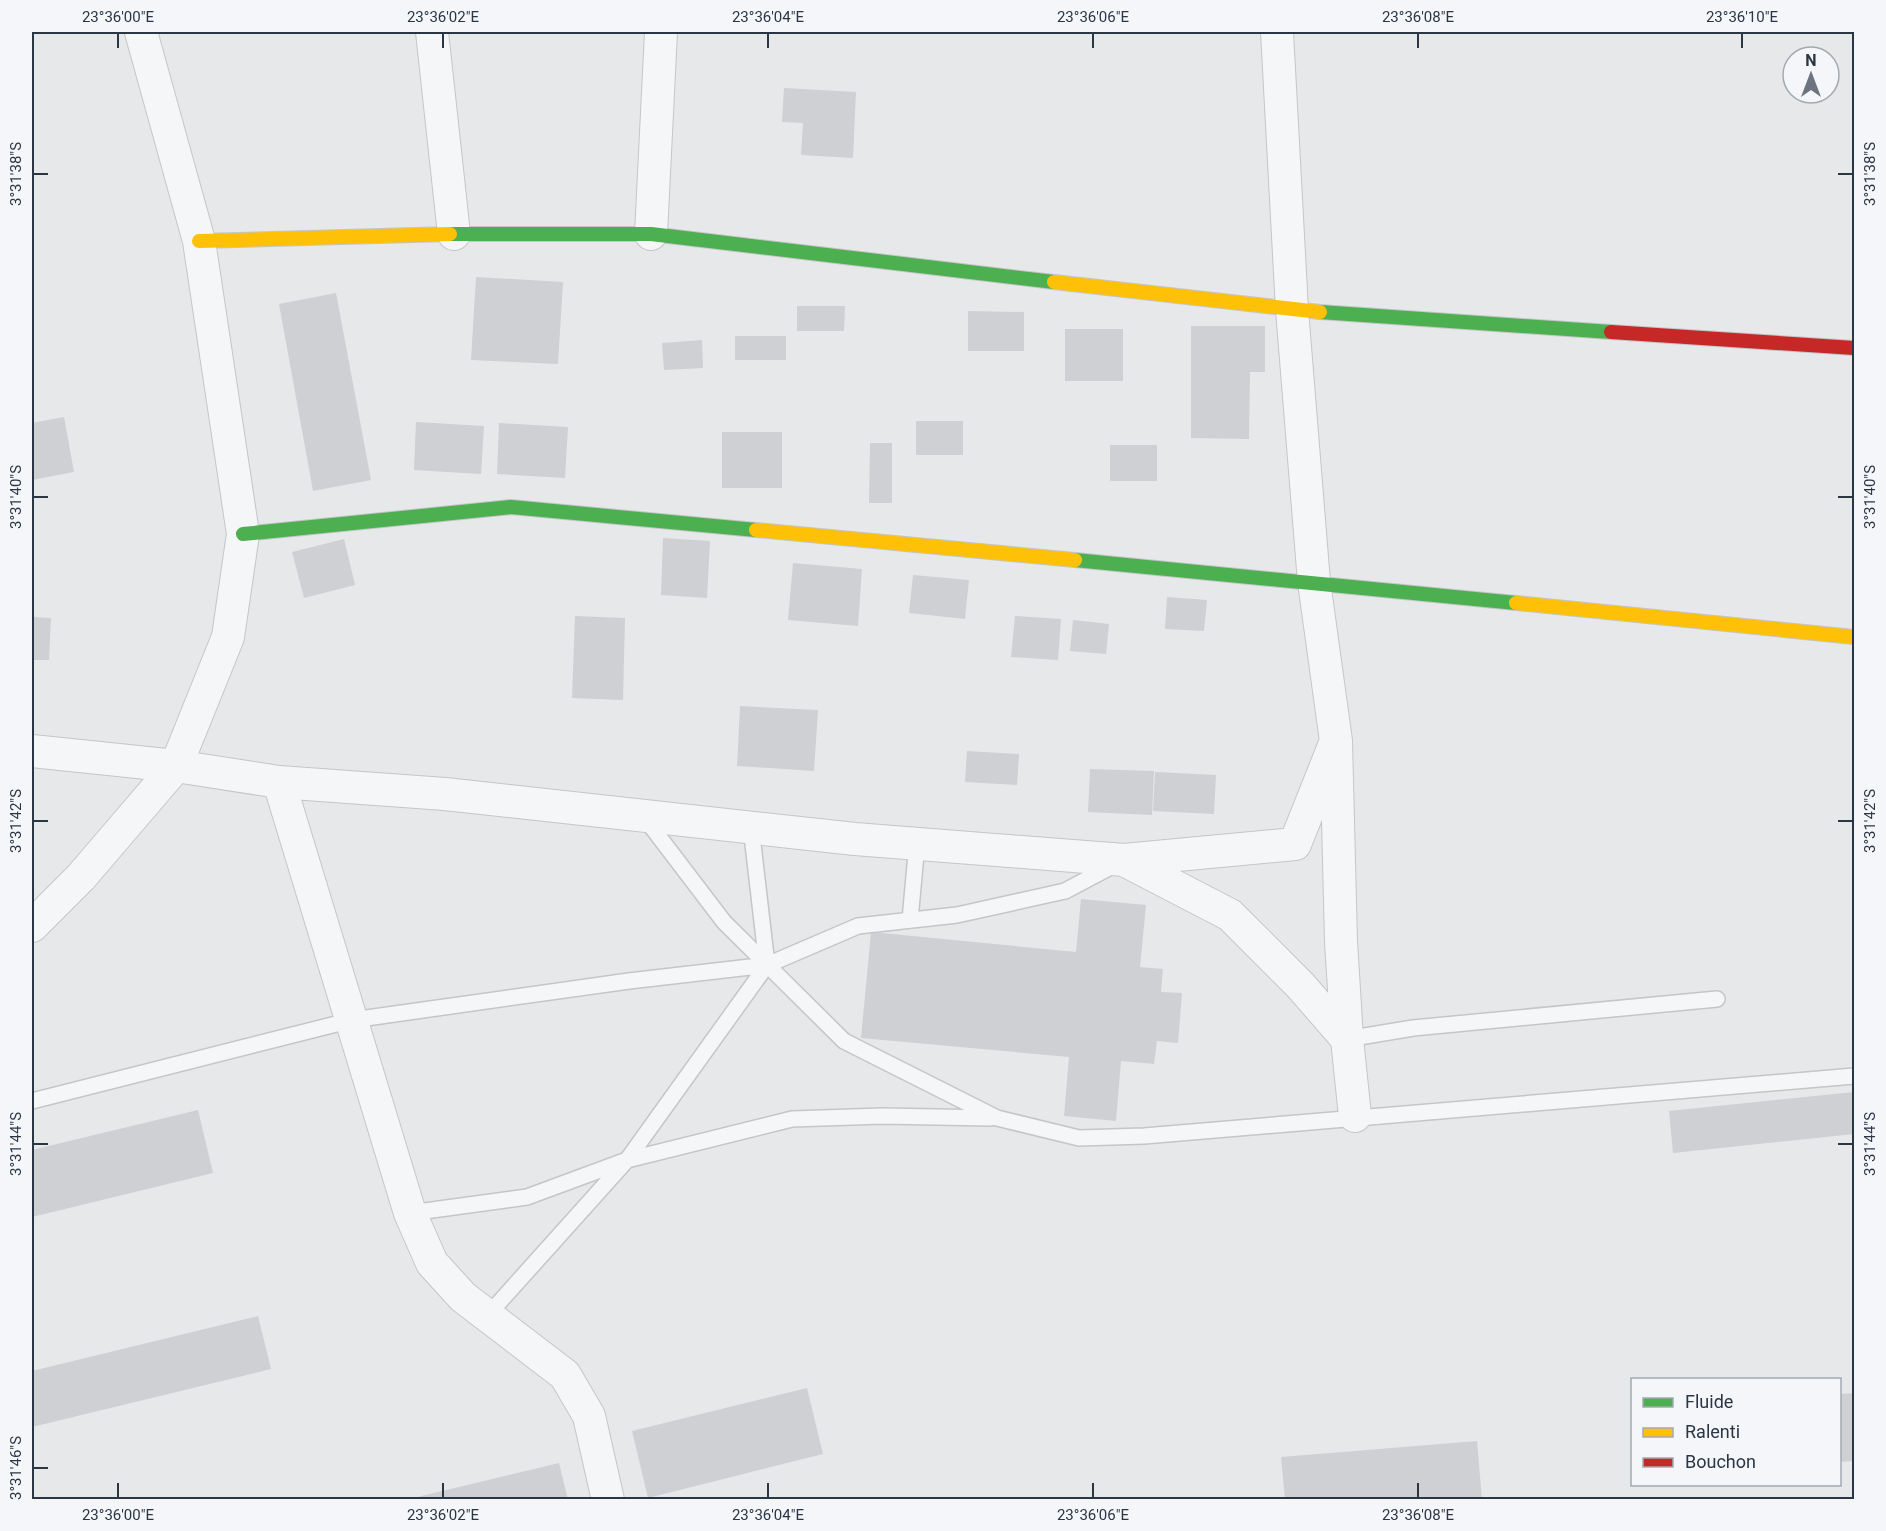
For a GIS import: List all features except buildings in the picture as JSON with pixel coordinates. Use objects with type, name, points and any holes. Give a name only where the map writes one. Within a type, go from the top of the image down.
[{"type":"street","points":[[32,926],[81,877],[176,766],[228,637],[243,534],[199,241],[141,32]]},
{"type":"street","points":[[432,32],[454,234]]},
{"type":"street","points":[[651,234],[661,32]]},
{"type":"street","points":[[1277,32],[1292,310],[1314,582],[1336,741],[1341,941],[1347,1039],[1355,1116]]},
{"type":"street","points":[[199,241],[454,234],[651,234],[1292,310],[1854,348]]},
{"type":"street","points":[[243,534],[511,507],[1314,582],[1854,637]]},
{"type":"street","points":[[32,751],[176,766],[279,782],[445,794],[751,827],[1124,860],[1294,844],[1336,741]]},
{"type":"street","points":[[279,782],[410,1213],[432,1263],[463,1297],[565,1375],[589,1416],[608,1500]]},
{"type":"street","points":[[1124,860],[1230,915],[1300,985],[1347,1039]]},
{"type":"lane","points":[[643,815],[724,922],[844,1041],[998,1118],[1079,1138],[1144,1136],[1355,1116],[1854,1076]]},
{"type":"lane","points":[[487,1316],[627,1160],[767,965],[751,827]]},
{"type":"lane","points":[[910,920],[917,843]]},
{"type":"lane","points":[[32,1101],[352,1020],[629,981],[767,965],[858,926],[957,915],[1065,891],[1124,860]]},
{"type":"lane","points":[[1347,1039],[1413,1028],[1718,999]]},
{"type":"lane","points":[[410,1213],[527,1197],[627,1160],[792,1119],[882,1116],[998,1118]]},
{"type":"traffic: fast","points":[[450,234],[651,234],[1054,282]]},
{"type":"traffic: fast","points":[[1320,312],[1611,332]]},
{"type":"traffic: fast","points":[[243,534],[511,507],[756,530]]},
{"type":"traffic: fast","points":[[1075,560],[1516,603]]},
{"type":"traffic: slow","points":[[199,241],[450,234]]},
{"type":"traffic: slow","points":[[1054,282],[1320,312]]},
{"type":"traffic: slow","points":[[756,530],[1075,560]]},
{"type":"traffic: slow","points":[[1516,603],[1854,637]]},
{"type":"traffic: jam","points":[[1611,332],[1854,348]]}]
